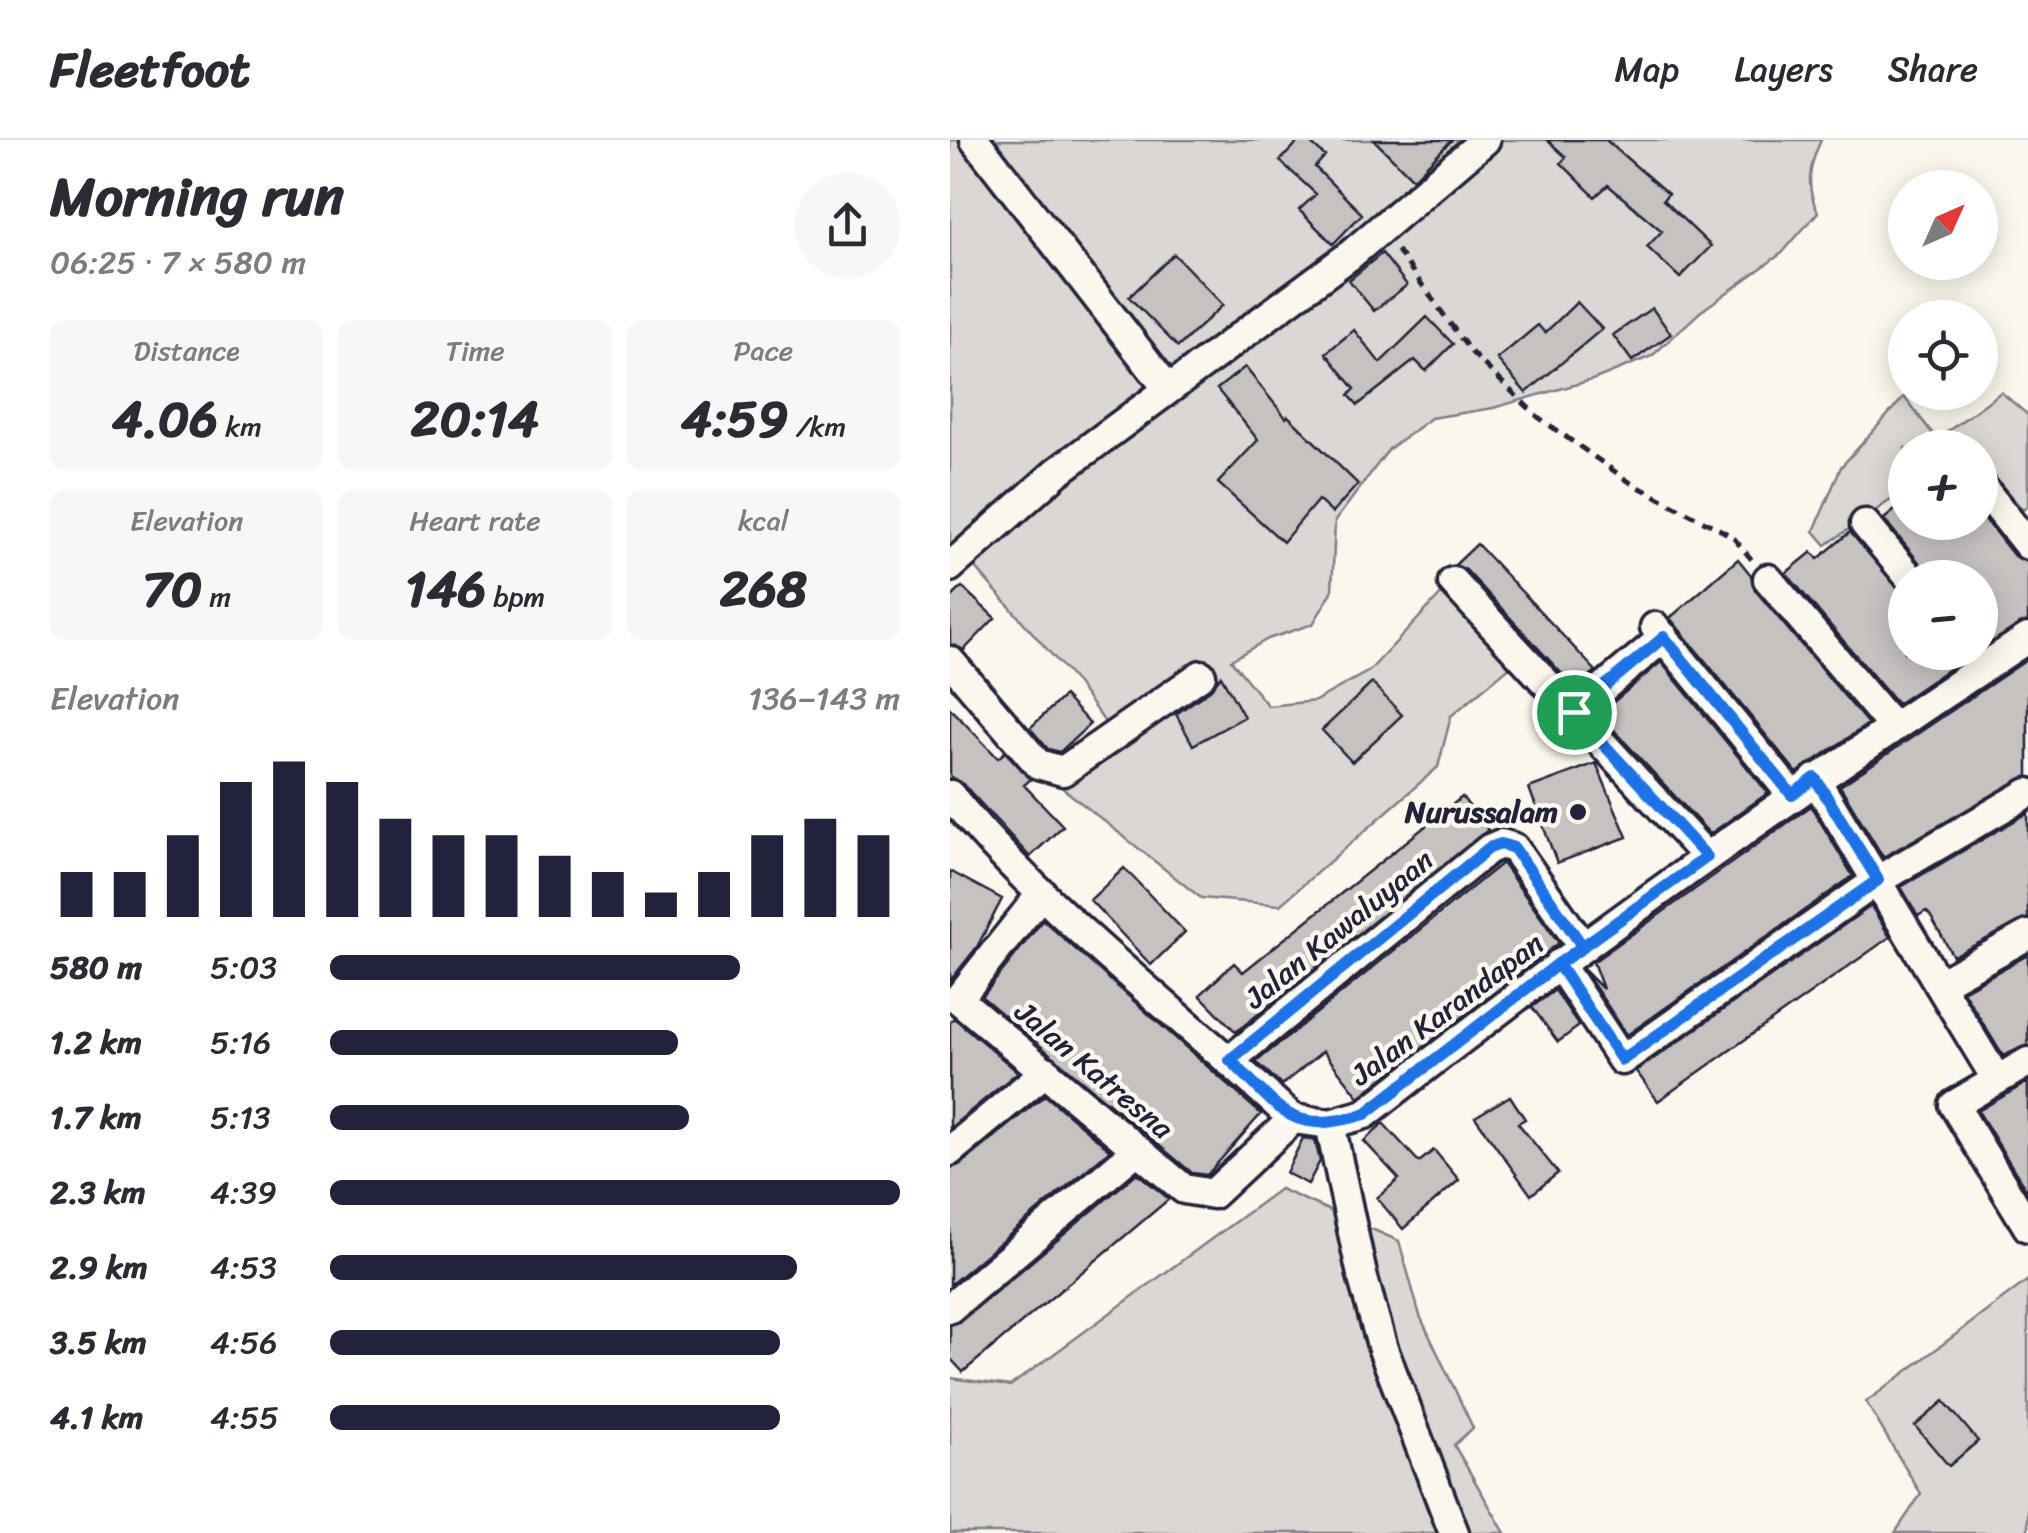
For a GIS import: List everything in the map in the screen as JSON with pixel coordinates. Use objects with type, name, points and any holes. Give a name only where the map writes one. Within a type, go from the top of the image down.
[{"type":"street","points":[[976,140],[1168,389]]},
{"type":"street","points":[[950,567],[1057,472],[1264,322],[1485,140]]},
{"type":"street","points":[[1998,507],[2028,545]]},
{"type":"street","points":[[1865,524],[1895,560]]},
{"type":"street","points":[[1768,579],[1892,727]]},
{"type":"street","points":[[1453,582],[1707,857]]},
{"type":"street","points":[[1574,712],[1660,632],[1804,787],[1878,880],[1998,1080]]},
{"type":"street","name":"Jalan Karandapan","points":[[1998,651],[2028,638]]},
{"type":"street","points":[[950,661],[1038,764],[1062,771],[1201,675]]},
{"type":"street","name":"Jalan Karandapan","points":[[1293,1120],[1330,1124],[1365,1114],[1558,964],[1892,727],[1965,670]]},
{"type":"street","points":[[1558,964],[1622,1060],[1878,880],[2028,792]]},
{"type":"street","points":[[950,795],[980,832],[1042,893],[1293,1120]]},
{"type":"street","points":[[950,812],[980,832]]},
{"type":"street","points":[[950,821],[980,832]]},
{"type":"street","name":"Jalan Kawaluyaan","points":[[1230,1060],[1489,848],[1501,844],[1514,848],[1583,947]]},
{"type":"street","name":"Jalan Katresna","points":[[1042,893],[953,999],[1046,1071],[1184,1189],[1214,1194],[1293,1120]]},
{"type":"street","points":[[1941,983],[2028,935]]},
{"type":"street","points":[[2028,1062],[1954,1105],[2019,1192],[2028,1227]]},
{"type":"street","points":[[950,1151],[1046,1071]]},
{"type":"street","points":[[1330,1124],[1362,1276],[1384,1349],[1454,1533]]},
{"type":"street","points":[[950,1308],[1137,1150]]},
{"type":"path","points":[[1380,228],[1470,350],[1538,417],[1631,483],[1732,536],[1768,579]]},
{"type":"shaded area","points":[[950,140],[1821,140],[1810,176],[1818,212],[1782,253],[1700,312],[1652,356],[1595,379],[1493,408],[1431,418],[1389,449],[1335,521],[1332,592],[1313,624],[1268,639],[1231,660],[1268,706],[1315,701],[1369,671],[1445,590],[1518,660],[1451,716],[1438,767],[1280,905],[1201,898],[1051,779],[1107,725],[1074,680],[959,549],[950,557]]},
{"type":"shaded area","points":[[2001,392],[2028,415],[2028,506],[2023,510],[1998,481],[1998,430],[1949,430],[1976,410],[1998,410]]},
{"type":"shaded area","points":[[1892,410],[1914,410],[1930,430],[1888,430],[1888,502],[1826,545],[1814,531],[1841,467]]},
{"type":"shaded area","points":[[1280,1189],[1399,1241],[1420,1316],[1473,1428],[1454,1445],[1505,1533],[950,1533],[950,1378],[1010,1386]]},
{"type":"shaded area","points":[[2028,1280],[2028,1533],[1895,1533],[1921,1494],[1866,1402]]},
{"type":"building","points":[[1300,140],[1307,140],[1325,156],[1315,167],[1362,214],[1333,244],[1299,210],[1316,194],[1280,161]]},
{"type":"building","points":[[1374,140],[1452,140],[1413,179]]},
{"type":"building","points":[[1547,140],[1606,140],[1668,194],[1663,200],[1711,246],[1680,278],[1647,247],[1662,231],[1608,185],[1595,197],[1561,163],[1566,157]]},
{"type":"building","points":[[1382,253],[1407,285],[1374,311],[1349,280]]},
{"type":"building","points":[[1174,254],[1223,305],[1178,347],[1129,297]]},
{"type":"building","points":[[1577,302],[1602,329],[1526,393],[1497,359],[1538,325],[1545,333]]},
{"type":"building","points":[[1652,308],[1671,334],[1632,361],[1613,335]]},
{"type":"building","points":[[1427,317],[1453,344],[1426,371],[1415,360],[1358,405],[1349,395],[1355,389],[1326,353],[1354,330],[1380,363]]},
{"type":"building","points":[[1245,367],[1286,418],[1358,484],[1332,513],[1318,500],[1283,542],[1218,483],[1258,440],[1217,389]]},
{"type":"building","points":[[1850,532],[1888,576],[1888,670],[1947,670],[1897,704],[1786,573],[1812,552],[1818,559]]},
{"type":"building","points":[[1998,536],[2014,556],[2028,562],[2028,621],[1998,638],[1998,560],[1917,560],[1901,540],[1998,540]]},
{"type":"building","points":[[1477,544],[1596,671],[1575,688],[1466,570],[1455,565]]},
{"type":"building","points":[[1738,559],[1751,575],[1755,590],[1868,724],[1797,773],[1670,618]]},
{"type":"building","points":[[962,587],[995,618],[964,650],[950,644],[950,599]]},
{"type":"building","points":[[2028,659],[2028,776],[1883,857],[1840,786]]},
{"type":"building","points":[[1661,662],[1768,793],[1710,834],[1599,714]]},
{"type":"building","points":[[1221,676],[1244,717],[1193,745],[1176,714],[1211,689]]},
{"type":"building","points":[[1372,683],[1402,715],[1352,762],[1322,730]]},
{"type":"building","points":[[1064,696],[1090,724],[1060,752],[1048,749],[1030,728]]},
{"type":"building","points":[[950,708],[998,758],[1005,752],[1031,779],[1024,785],[1063,826],[1030,857],[963,784],[950,776]]},
{"type":"building","name":"Nurussalam","points":[[1596,763],[1627,837],[1557,863],[1529,788]]},
{"type":"building","points":[[1462,797],[1488,830],[1236,1032],[1200,995],[1234,963],[1243,972]]},
{"type":"building","points":[[1811,806],[1853,876],[1627,1035],[1583,969],[1603,989],[1593,962]]},
{"type":"building","points":[[2028,813],[2028,918],[1953,956],[1930,915],[1926,911],[1918,916],[1901,887]]},
{"type":"building","points":[[1502,863],[1559,943],[1359,1097],[1323,1051],[1282,1085],[1256,1062]]},
{"type":"building","points":[[1124,868],[1185,932],[1151,965],[1090,900]]},
{"type":"building","points":[[950,871],[1002,899],[977,947],[950,981]]},
{"type":"building","points":[[1871,906],[1890,937],[1658,1101],[1636,1071]]},
{"type":"building","points":[[1043,920],[1261,1114],[1207,1175],[1192,1173],[982,997]]},
{"type":"building","points":[[2028,955],[2028,1045],[2003,1056],[1963,991]]},
{"type":"building","points":[[1555,990],[1579,1026],[1558,1042],[1532,1007]]},
{"type":"building","points":[[954,1018],[1018,1072],[950,1128],[950,1022]]},
{"type":"building","points":[[2028,1082],[2028,1193],[1978,1111]]},
{"type":"building","points":[[1045,1095],[1110,1150],[950,1285],[950,1168],[961,1164]]},
{"type":"building","points":[[1510,1096],[1525,1119],[1518,1123],[1558,1173],[1531,1195],[1475,1117]]},
{"type":"building","points":[[1383,1123],[1419,1162],[1434,1150],[1459,1180],[1403,1229],[1377,1198],[1399,1179],[1364,1141]]},
{"type":"building","points":[[1303,1138],[1315,1140],[1320,1161],[1308,1184],[1286,1173]]},
{"type":"building","points":[[1137,1173],[1169,1199],[963,1372],[950,1358],[950,1325],[961,1321]]},
{"type":"building","points":[[1944,1401],[1978,1441],[1949,1466],[1915,1426]]},
{"type":"place","name":"Nurussalam","points":[[1578,812]]},
{"type":"route","points":[[1574,712],[1664,637],[1792,795],[1815,778],[1878,880],[1622,1060],[1558,964],[1583,947],[1514,848],[1501,844],[1489,848],[1230,1060],[1293,1120],[1330,1124],[1365,1114],[1558,964],[1583,947],[1707,857],[1574,712]]}]
